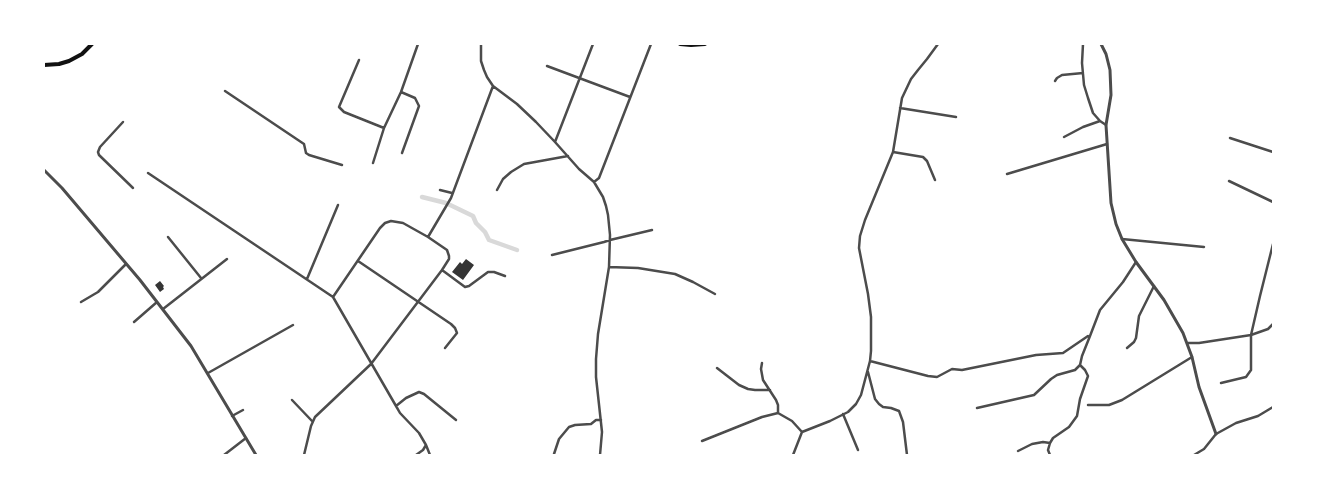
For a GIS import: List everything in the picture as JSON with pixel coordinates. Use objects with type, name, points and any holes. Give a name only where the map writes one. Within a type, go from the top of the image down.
[{"type":"main road","points":[[44,65],[69,61],[82,54],[92,44]]},
{"type":"main road","points":[[680,44],[704,44]]},
{"type":"street","points":[[372,163],[384,128],[402,92],[418,44]]},
{"type":"street","points":[[480,44],[481,61],[493,86],[517,104],[579,169],[594,182],[606,206],[610,240],[609,267],[596,359],[602,432],[600,455]]},
{"type":"street","points":[[555,142],[593,44]]},
{"type":"street","points":[[594,182],[599,178],[650,44]]},
{"type":"street","points":[[793,455],[802,432],[843,414],[856,404],[861,395],[870,361],[871,317],[859,248],[860,242],[865,220],[893,152],[902,98],[911,79],[938,44]]},
{"type":"street","points":[[1083,44],[1084,85],[1093,112],[1106,125]]},
{"type":"street","points":[[1101,44],[1110,70],[1110,103],[1106,125],[1111,203],[1116,224],[1122,239],[1175,318],[1188,343],[1199,387],[1216,434]]},
{"type":"street","points":[[359,60],[339,107],[344,112],[384,128]]},
{"type":"street","points":[[547,66],[630,97]]},
{"type":"street","points":[[1056,81],[1062,75],[1083,73]]},
{"type":"street","points":[[428,237],[451,198],[493,86]]},
{"type":"street","points":[[225,91],[304,144],[306,153],[309,155],[342,165]]},
{"type":"street","points":[[402,92],[415,98],[419,106],[402,153]]},
{"type":"street","points":[[900,108],[956,117]]},
{"type":"street","points":[[1064,137],[1100,121]]},
{"type":"street","points":[[123,122],[100,147],[98,152],[133,188]]},
{"type":"street","points":[[1230,138],[1273,152]]},
{"type":"street","points":[[1007,174],[1108,144]]},
{"type":"street","points":[[893,152],[922,157],[927,161],[935,180]]},
{"type":"street","points":[[497,190],[503,179],[524,164],[568,156]]},
{"type":"street","points":[[44,170],[62,188],[126,264],[191,346],[256,455]]},
{"type":"street","points":[[148,173],[333,297],[400,413],[426,444],[430,455]]},
{"type":"street","points":[[1229,182],[1273,202]]},
{"type":"street","points":[[440,190],[452,193]]},
{"type":"street","points":[[307,279],[338,205]]},
{"type":"street","points":[[304,455],[312,421],[371,364],[442,270],[449,259],[447,250],[403,223],[392,221],[385,223],[333,297]]},
{"type":"street","points":[[552,255],[652,230]]},
{"type":"street","points":[[168,237],[201,278]]},
{"type":"street","points":[[1122,239],[1204,247]]},
{"type":"street","points":[[1221,383],[1246,377],[1251,370],[1251,335],[1273,244]]},
{"type":"street","points":[[162,309],[227,259]]},
{"type":"street","points":[[358,261],[452,324],[456,333],[445,348]]},
{"type":"street","points":[[978,408],[1034,395],[1057,375],[1075,370],[1080,365],[1100,310],[1124,282],[1136,262]]},
{"type":"street","points":[[80,302],[98,292],[126,264]]},
{"type":"street","points":[[609,267],[638,268],[675,274],[715,294]]},
{"type":"street","points":[[442,270],[464,287],[469,286],[488,272],[506,276]]},
{"type":"street","points":[[1127,348],[1136,338],[1139,316],[1154,286]]},
{"type":"street","points":[[134,322],[157,302]]},
{"type":"street","points":[[1188,343],[1251,335],[1268,329],[1273,324]]},
{"type":"street","points":[[208,373],[293,325]]},
{"type":"street","points":[[870,361],[937,377],[952,369],[962,370],[1036,355],[1062,353],[1090,336]]},
{"type":"street","points":[[1088,405],[1109,404],[1122,400],[1192,357]]},
{"type":"street","points":[[762,363],[763,380],[778,406],[778,413]]},
{"type":"street","points":[[1050,455],[1048,450],[1053,438],[1069,427],[1076,416],[1088,376],[1080,365]]},
{"type":"street","points":[[717,368],[739,385],[748,389],[770,390]]},
{"type":"street","points":[[868,370],[878,404],[899,411],[903,422],[908,455]]},
{"type":"street","points":[[396,406],[406,398],[419,392],[456,420]]},
{"type":"street","points":[[292,400],[312,421]]},
{"type":"street","points":[[1194,455],[1204,448],[1216,434],[1236,423],[1258,416],[1273,408]]},
{"type":"street","points":[[232,416],[243,410]]},
{"type":"street","points":[[702,441],[762,417],[778,413],[792,421],[802,432]]},
{"type":"street","points":[[843,414],[858,450]]},
{"type":"street","points":[[554,454],[559,439],[569,427],[591,424],[596,420],[601,420]]},
{"type":"street","points":[[224,455],[246,438]]},
{"type":"street","points":[[1018,451],[1032,444],[1050,443]]},
{"type":"street","points":[[416,455],[423,450],[426,444]]},
{"type":"building","points":[[466,259],[474,265],[463,280],[452,272],[460,262],[462,264]]},
{"type":"building","points":[[160,281],[164,289],[160,292],[155,285]]},
{"type":"waterway","points":[[422,197],[446,203],[473,216],[489,240],[517,250]]}]
